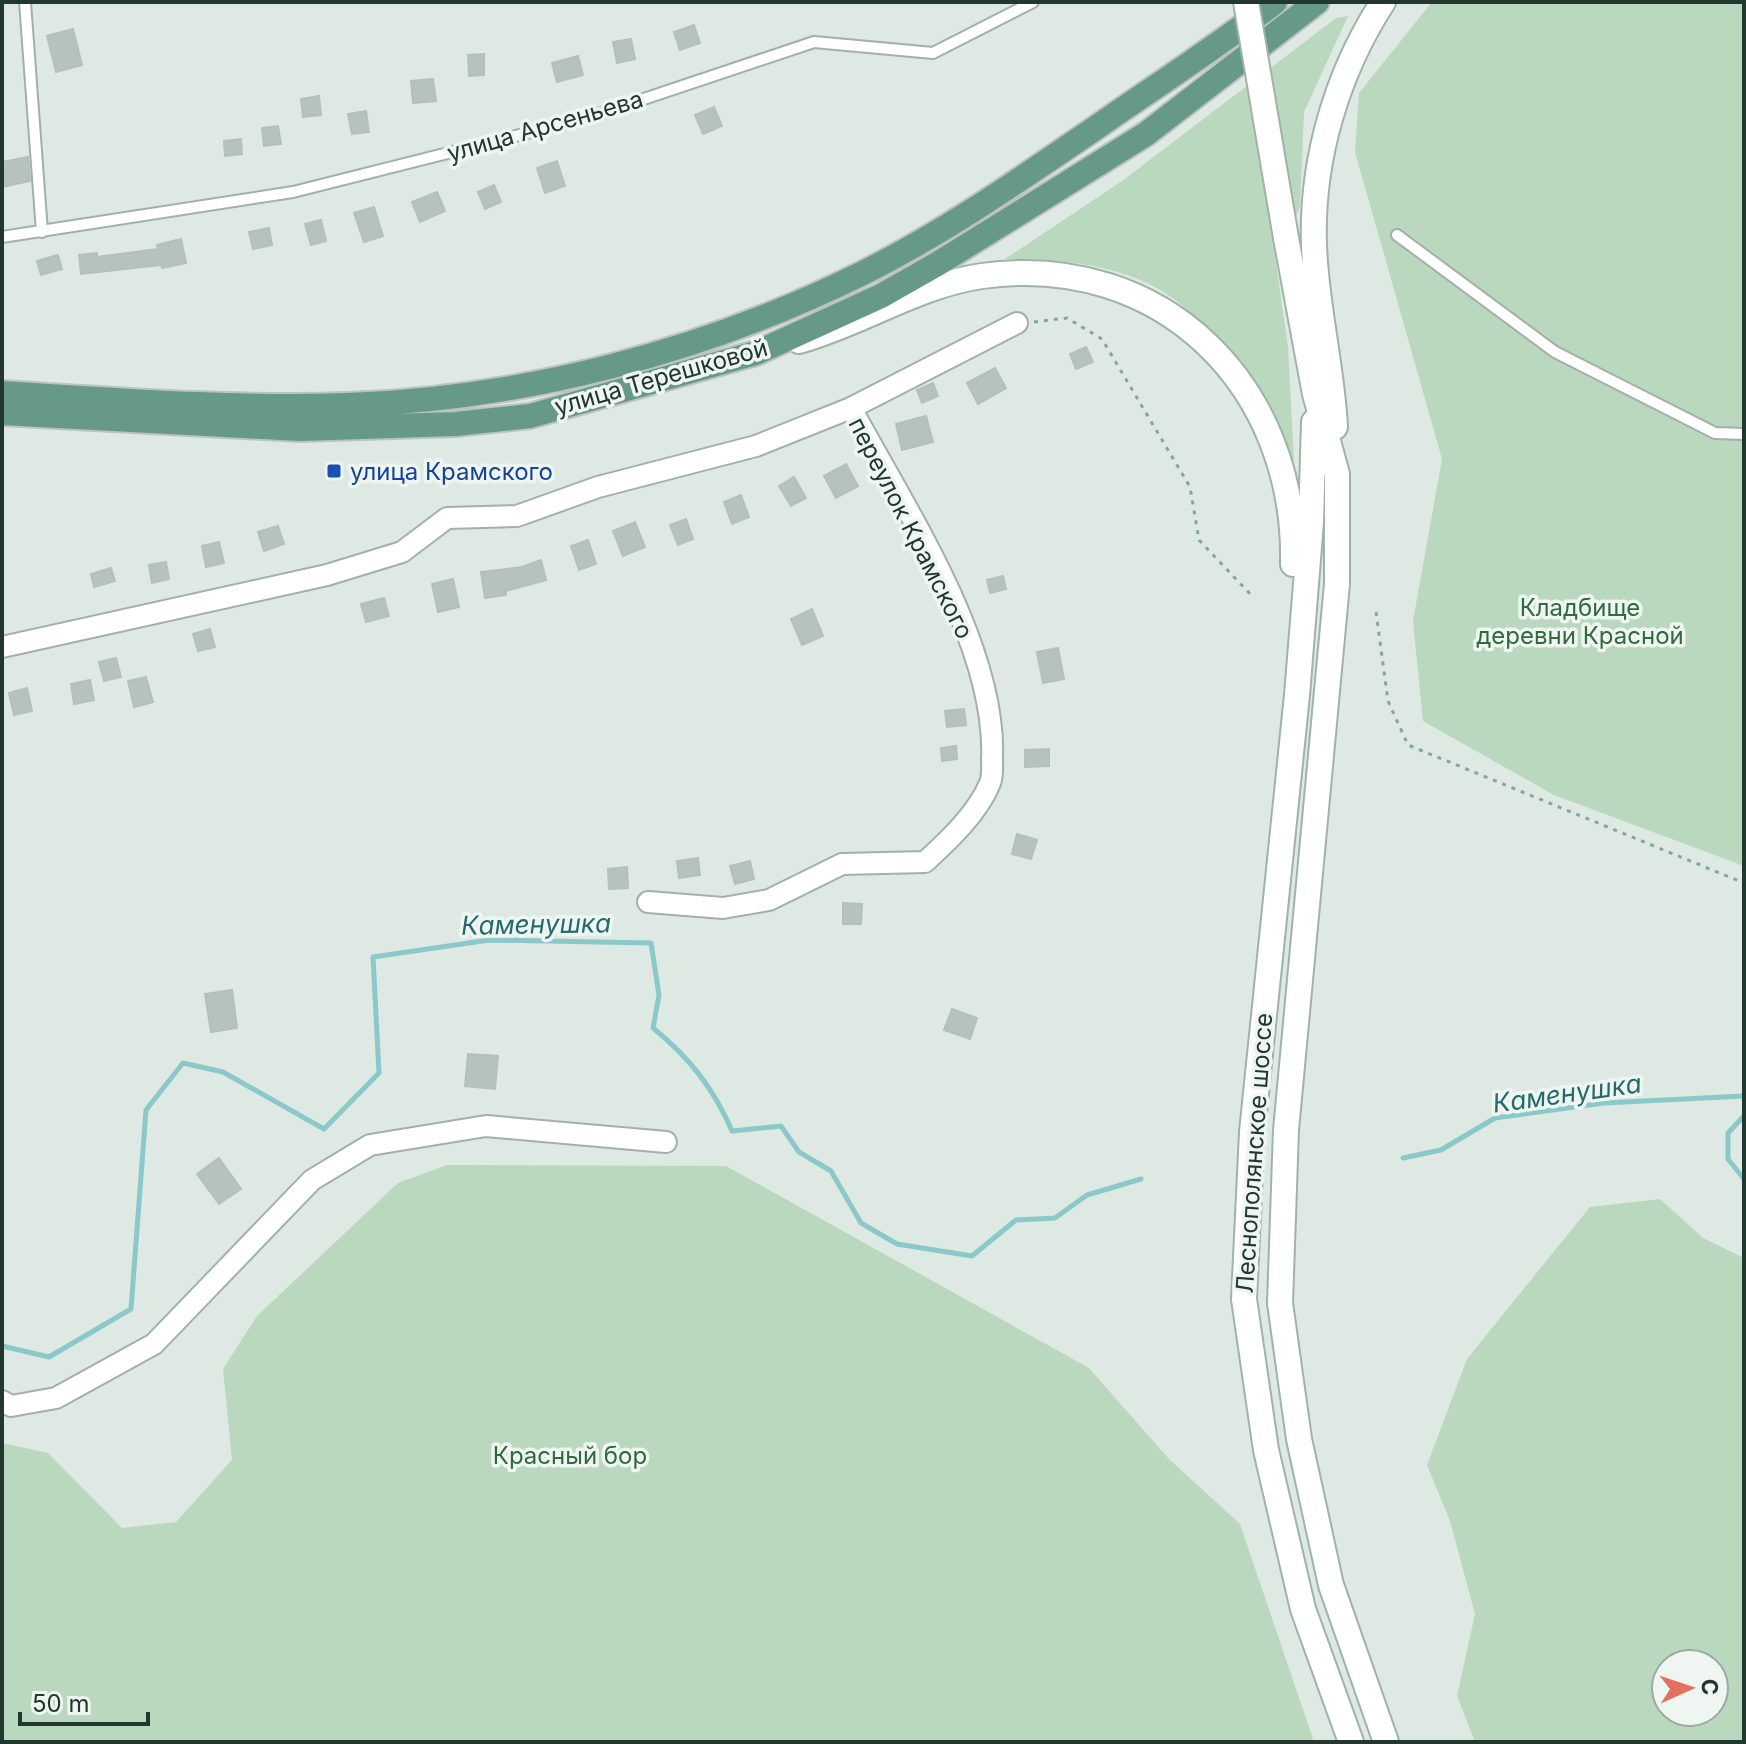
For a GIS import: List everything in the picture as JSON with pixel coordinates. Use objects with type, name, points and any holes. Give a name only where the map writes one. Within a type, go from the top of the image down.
[{"type":"main road","name":"улица Терешковой","points":[[2,413],[300,429],[456,424],[530,416],[756,353],[881,296],[1146,134],[1317,2]]},
{"type":"main road","points":[[1337,474],[1333,383],[1314,246],[1315,204],[1325,134],[1334,107],[1349,63],[1383,2]]},
{"type":"main road","name":"улица Терешковой","points":[[2,393],[190,403],[349,405],[515,387],[586,373],[672,348],[859,275],[975,210],[1264,4]]},
{"type":"main road","points":[[1264,4],[1286,238],[1315,394],[1337,474]]},
{"type":"main road","points":[[756,353],[838,330],[932,289],[979,277],[1027,272],[1061,273],[1110,284],[1144,298],[1184,324],[1220,354],[1261,420],[1289,500],[1294,541],[1297,695]]},
{"type":"main road","points":[[1297,695],[1311,522],[1315,394]]},
{"type":"main road","name":"Леснополянское шоссе","points":[[1337,474],[1337,584],[1286,1130],[1280,1303],[1299,1439],[1331,1585],[1386,1742]]},
{"type":"main road","name":"Леснополянское шоссе","points":[[1297,695],[1253,1117],[1244,1299],[1266,1450],[1303,1609],[1351,1742]]},
{"type":"street","points":[[2,647],[327,575],[402,552],[447,518],[517,516],[598,487],[756,446],[851,408],[1017,323]]},
{"type":"street","name":"переулок Крамского","points":[[648,902],[723,908],[769,900],[842,864],[925,862],[955,834],[991,782],[994,724],[976,655],[937,567],[851,408]]},
{"type":"street","points":[[2,1401],[11,1406],[56,1398],[154,1344],[312,1180],[370,1145],[486,1126],[666,1142]]},
{"type":"lane","points":[[25,2],[42,232]]},
{"type":"lane","name":"улица Арсеньева","points":[[2,237],[293,192],[587,118],[814,42],[933,53],[1033,2]]},
{"type":"lane","points":[[1397,235],[1555,352],[1715,433],[1744,434]]},
{"type":"path","points":[[1017,323],[1067,318],[1102,339],[1190,487],[1199,540],[1254,598]]},
{"type":"path","points":[[1376,612],[1388,701],[1408,745],[1744,883]]},
{"type":"green space","name":"Кладбище деревни Красной","points":[[1432,2],[1744,2],[1744,866],[1554,795],[1423,721],[1413,621],[1442,459],[1355,152],[1359,93]]},
{"type":"green space","points":[[1348,16],[1304,112],[1300,207],[1286,238],[1273,242],[1288,347],[1295,481],[1228,364],[1203,327],[1184,307],[1163,291],[1113,270],[1058,261],[1005,259],[1122,181],[1336,18]]},
{"type":"green space","name":"Красный бор","points":[[447,1165],[726,1166],[1089,1368],[1169,1459],[1240,1524],[1314,1742],[2,1742],[2,1443],[48,1453],[122,1528],[176,1522],[232,1460],[223,1369],[257,1316],[398,1183]]},
{"type":"green space","points":[[1660,1199],[1703,1238],[1744,1258],[1744,1742],[1475,1742],[1457,1696],[1475,1614],[1450,1521],[1427,1465],[1467,1359],[1590,1207]]},
{"type":"building","points":[[694,25],[700,43],[680,50],[674,32]]},
{"type":"building","points":[[73,29],[82,65],[56,72],[47,36]]},
{"type":"building","points":[[631,39],[635,59],[617,63],[613,42]]},
{"type":"building","points":[[484,54],[484,75],[469,76],[468,55]]},
{"type":"building","points":[[578,56],[583,75],[557,82],[552,63]]},
{"type":"building","points":[[433,79],[436,101],[413,103],[411,81]]},
{"type":"building","points":[[319,96],[321,115],[303,117],[301,99]]},
{"type":"building","points":[[714,107],[722,126],[703,134],[695,115]]},
{"type":"building","points":[[366,111],[369,132],[352,134],[348,114]]},
{"type":"building","points":[[278,126],[281,144],[264,146],[262,128]]},
{"type":"building","points":[[241,139],[242,154],[225,156],[224,141]]},
{"type":"building","points":[[28,157],[30,181],[2,187],[2,162]]},
{"type":"building","points":[[557,161],[565,186],[545,193],[537,168]]},
{"type":"building","points":[[494,185],[501,202],[485,209],[478,192]]},
{"type":"building","points":[[437,192],[445,211],[420,222],[412,202]]},
{"type":"building","points":[[374,207],[383,236],[364,242],[354,213]]},
{"type":"building","points":[[321,220],[326,241],[311,245],[305,224]]},
{"type":"building","points":[[269,228],[272,245],[253,249],[249,232]]},
{"type":"building","points":[[181,239],[186,263],[162,268],[161,265],[81,274],[79,255],[97,253],[97,257],[158,249],[157,245]]},
{"type":"building","points":[[58,255],[62,269],[41,275],[37,261]]},
{"type":"building","points":[[1086,347],[1093,362],[1076,369],[1070,354]]},
{"type":"building","points":[[995,368],[1006,388],[978,404],[967,383]]},
{"type":"building","points":[[933,383],[938,396],[922,403],[917,390]]},
{"type":"building","points":[[926,416],[933,442],[902,450],[896,424]]},
{"type":"building","points":[[846,464],[858,486],[836,498],[824,476]]},
{"type":"building","points":[[794,477],[806,498],[791,506],[779,486]]},
{"type":"building","points":[[741,495],[749,517],[732,524],[724,502]]},
{"type":"building","points":[[686,519],[693,539],[678,545],[670,525]]},
{"type":"building","points":[[635,522],[645,547],[623,556],[613,531]]},
{"type":"building","points":[[278,526],[284,544],[264,551],[258,532]]},
{"type":"building","points":[[588,540],[596,564],[579,570],[571,546]]},
{"type":"building","points":[[219,542],[224,563],[206,567],[202,546]]},
{"type":"building","points":[[541,560],[546,580],[506,591],[506,595],[485,598],[481,572],[522,567]]},
{"type":"building","points":[[166,562],[169,579],[152,583],[149,565]]},
{"type":"building","points":[[111,568],[115,581],[94,587],[91,574]]},
{"type":"building","points":[[1003,576],[1006,589],[990,593],[987,580]]},
{"type":"building","points":[[453,579],[459,607],[438,612],[432,584]]},
{"type":"building","points":[[384,598],[389,616],[366,622],[361,604]]},
{"type":"building","points":[[812,609],[823,636],[802,645],[791,619]]},
{"type":"building","points":[[210,629],[215,647],[198,651],[193,634]]},
{"type":"building","points":[[1058,648],[1064,679],[1043,683],[1037,652]]},
{"type":"building","points":[[116,658],[121,677],[104,681],[99,662]]},
{"type":"building","points":[[146,677],[153,702],[134,707],[128,681]]},
{"type":"building","points":[[90,680],[94,700],[74,704],[71,684]]},
{"type":"building","points":[[27,688],[32,711],[14,715],[9,693]]},
{"type":"building","points":[[964,709],[966,725],[947,727],[945,711]]},
{"type":"building","points":[[956,746],[957,759],[942,761],[941,748]]},
{"type":"building","points":[[1049,749],[1049,766],[1025,767],[1025,750]]},
{"type":"building","points":[[1017,834],[1037,840],[1031,859],[1012,854]]},
{"type":"building","points":[[698,858],[700,875],[679,878],[677,861]]},
{"type":"building","points":[[750,861],[754,879],[735,884],[730,866]]},
{"type":"building","points":[[627,867],[628,888],[609,889],[608,869]]},
{"type":"building","points":[[843,903],[862,904],[861,924],[843,924]]},
{"type":"building","points":[[232,990],[237,1028],[211,1032],[205,994]]},
{"type":"building","points":[[952,1009],[977,1018],[970,1039],[944,1030]]},
{"type":"building","points":[[468,1054],[498,1056],[495,1089],[465,1086]]},
{"type":"building","points":[[219,1158],[241,1189],[219,1204],[197,1174]]},
{"type":"waterway","name":"Каменушка","points":[[2,1346],[49,1357],[131,1309],[146,1110],[183,1063],[223,1072],[324,1129],[379,1073],[373,957],[489,940],[651,943],[659,995],[653,1028],[678,1050],[699,1075],[732,1131],[781,1126],[799,1152],[831,1171],[861,1223],[897,1244],[972,1256],[1016,1220],[1055,1218],[1087,1195],[1141,1179]]},
{"type":"waterway","name":"Каменушка","points":[[1403,1158],[1441,1150],[1495,1118],[1604,1103],[1744,1096]]},
{"type":"waterway","name":"Каменушка","points":[[1744,1116],[1728,1133],[1728,1159],[1744,1179]]},
{"type":"place","name":"улица Крамского","points":[[334,471]]}]
